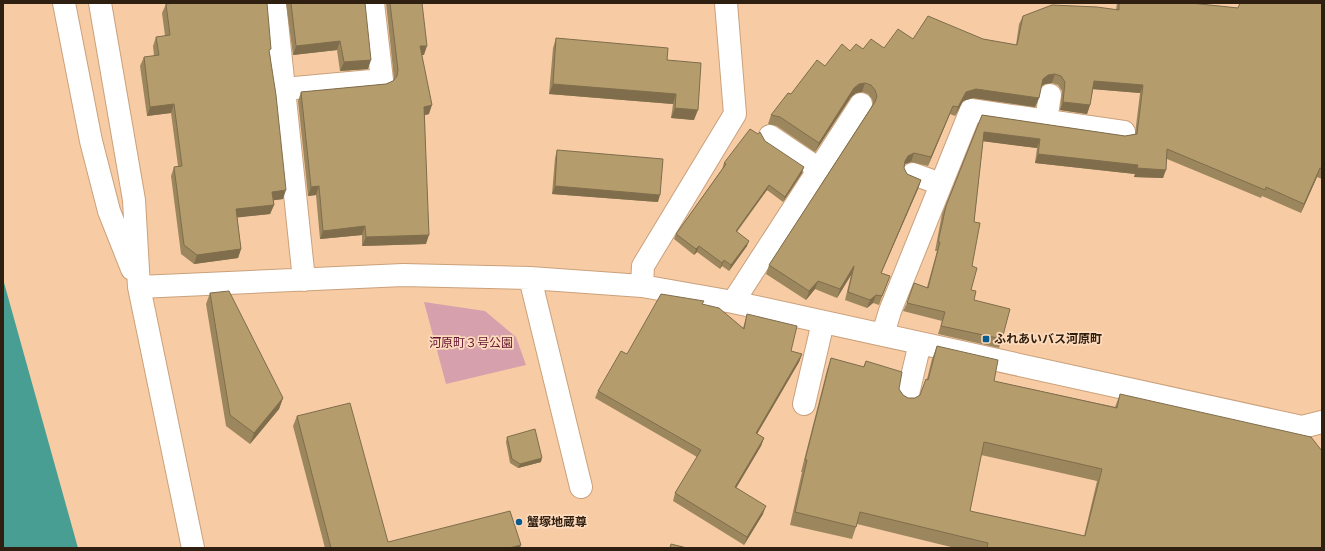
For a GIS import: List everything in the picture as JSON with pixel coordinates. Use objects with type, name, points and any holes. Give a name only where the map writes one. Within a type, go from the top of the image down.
[{"type":"street","points":[[64,3],[91,141],[109,211],[139,287]]},
{"type":"street","points":[[100,3],[134,200],[139,287],[193,548]]},
{"type":"street","points":[[275,3],[304,280]]},
{"type":"street","points":[[284,89],[382,80],[373,3]]},
{"type":"street","points":[[642,286],[644,266],[735,114],[726,3]]},
{"type":"street","points":[[1046,120],[1050,95]]},
{"type":"street","points":[[733,302],[861,104]]},
{"type":"street","points":[[883,334],[890,311],[971,110],[1124,132]]},
{"type":"street","points":[[770,136],[819,169]]},
{"type":"street","points":[[913,174],[941,184]]},
{"type":"street","points":[[139,287],[403,275],[530,278],[642,286],[733,302],[883,334],[1302,427],[1322,422]]},
{"type":"street","points":[[530,278],[581,487]]},
{"type":"street","points":[[804,404],[823,322]]},
{"type":"street","points":[[907,398],[920,343]]},
{"type":"green space","name":"河原町３号公園","points":[[424,302],[485,311],[516,337],[526,365],[446,384]]},
{"type":"water","points":[[3,279],[78,548],[3,548]]},
{"type":"building","points":[[267,3],[271,49],[269,50],[276,95],[286,190],[272,192],[274,205],[236,209],[241,249],[197,255],[184,245],[174,167],[182,166],[174,104],[150,107],[144,57],[159,55],[156,37],[170,35],[166,4]]},
{"type":"building","points":[[291,3],[365,3],[371,60],[344,62],[340,41],[296,46]]},
{"type":"building","points":[[390,3],[422,3],[427,46],[420,46],[432,105],[424,107],[429,235],[366,237],[365,226],[323,231],[319,186],[311,187],[301,92],[386,84],[393,81],[397,76],[398,70]]},
{"type":"building","points":[[1119,3],[1191,3],[1238,8],[1240,3],[1322,3],[1322,169],[1320,168],[1304,204],[1266,187],[1265,190],[1167,149],[1166,170],[1137,168],[1138,165],[1038,154],[1040,139],[984,132],[974,222],[980,223],[972,266],[977,268],[971,290],[976,291],[974,300],[1010,309],[1002,339],[941,326],[945,312],[907,303],[914,283],[928,288],[940,242],[938,242],[946,206],[982,115],[1125,136],[1137,134],[1143,85],[1094,81],[1090,105],[1063,102],[1065,82],[1061,76],[1055,74],[1048,75],[1043,79],[1039,98],[976,89],[966,92],[958,107],[953,106],[931,157],[914,153],[908,156],[905,161],[904,168],[907,174],[921,180],[881,273],[890,276],[882,296],[876,295],[870,300],[848,292],[854,266],[840,289],[818,281],[809,291],[769,265],[875,102],[877,96],[871,85],[865,83],[859,84],[854,88],[819,143],[780,117],[771,115],[788,93],[791,94],[817,60],[825,66],[842,44],[850,51],[856,44],[863,49],[871,39],[884,48],[898,29],[913,39],[928,16],[983,39],[1017,45],[1023,16],[1052,5],[1097,7],[1119,10]]},
{"type":"building","points":[[556,38],[668,48],[667,60],[701,63],[698,110],[675,108],[676,94],[553,84]]},
{"type":"building","points":[[750,129],[758,134],[760,132],[765,141],[804,167],[785,197],[769,185],[736,231],[749,241],[731,265],[724,260],[722,263],[699,246],[696,249],[676,234],[726,164],[724,163]]},
{"type":"building","points":[[557,150],[663,159],[660,195],[555,186]]},
{"type":"building","points":[[229,291],[283,398],[254,433],[230,415],[210,293]]},
{"type":"building","points":[[661,294],[704,301],[702,304],[719,308],[744,329],[747,314],[797,326],[791,351],[802,354],[756,433],[764,438],[735,487],[766,506],[747,537],[675,493],[701,450],[598,391],[621,351],[627,354]]},
{"type":"building","points":[[937,346],[998,360],[994,381],[1117,408],[1120,394],[1311,437],[1322,451],[1322,548],[987,548],[988,543],[860,512],[856,527],[795,512],[807,460],[805,460],[831,358],[864,367],[866,361],[902,372],[899,389],[903,395],[908,398],[915,398],[920,395],[926,379],[928,380]],"holes":[[[984,442],[1102,469],[1085,536],[970,511]]]},
{"type":"building","points":[[350,403],[388,542],[510,511],[521,545],[509,548],[331,548],[297,416]]},
{"type":"building","points":[[535,429],[542,458],[520,464],[512,459],[507,437]]},
{"type":"building","points":[[671,544],[687,548],[670,548]]},
{"type":"place","name":"ふれあいバス河原町","points":[[986,339]]},
{"type":"place","name":"蟹塚地蔵尊","points":[[519,522]]}]
